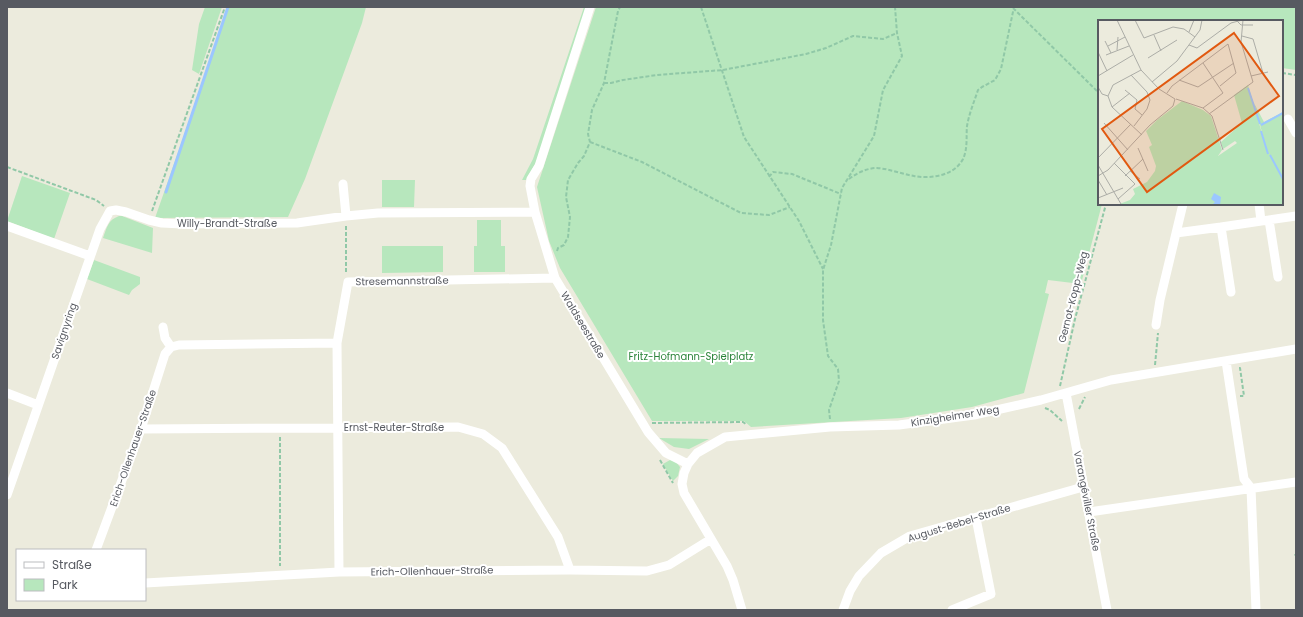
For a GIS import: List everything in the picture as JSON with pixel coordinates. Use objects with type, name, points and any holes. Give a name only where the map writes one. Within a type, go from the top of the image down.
[{"type":"street","name":"Waldseestraße","points":[[590,7],[539,166],[531,179],[530,186],[555,278],[648,432],[666,453],[688,464]]},
{"type":"street","points":[[1288,119],[1296,133]]},
{"type":"street","points":[[343,184],[346,216]]},
{"type":"street","points":[[1156,325],[1160,300],[1183,205]]},
{"type":"street","points":[[1258,205],[1265,221],[1278,277]]},
{"type":"street","name":"Willy-Brandt-Straße","points":[[110,211],[116,210],[126,212],[162,223],[182,224],[297,223],[346,216],[378,214],[536,212]]},
{"type":"street","name":"Savignyring","points":[[7,495],[90,256],[100,229],[110,211]]},
{"type":"street","points":[[1176,233],[1221,228],[1296,216]]},
{"type":"street","points":[[7,226],[90,256]]},
{"type":"street","points":[[1221,228],[1231,292]]},
{"type":"street","name":"Stresemannstraße","points":[[339,572],[337,343],[348,282],[555,278]]},
{"type":"street","points":[[163,326],[165,338],[171,347],[179,345],[337,343]]},
{"type":"street","name":"Erich-Ollenhauer-Straße","points":[[96,549],[141,429],[165,354],[171,347]]},
{"type":"street","name":"Kinzigheimer Weg","points":[[688,464],[697,453],[725,437],[936,421],[974,415],[1062,394],[1111,380],[1296,349]]},
{"type":"street","points":[[1226,361],[1244,479],[1251,488],[1256,610]]},
{"type":"street","points":[[7,393],[38,405]]},
{"type":"street","name":"Varangéviller Straße","points":[[1062,394],[1071,423],[1107,610]]},
{"type":"street","name":"Ernst-Reuter-Straße","points":[[141,429],[458,427],[483,434],[502,448],[558,537],[570,570]]},
{"type":"street","points":[[688,464],[684,473],[682,484],[684,492],[727,566],[742,610]]},
{"type":"street","points":[[1089,512],[1296,482]]},
{"type":"street","name":"August-Bebel-Straße","points":[[843,610],[854,584],[881,553],[910,536],[1083,487]]},
{"type":"street","points":[[952,610],[991,594],[976,518]]},
{"type":"street","name":"Erich-Ollenhauer-Straße","points":[[146,583],[339,572],[570,570],[647,571],[669,565],[711,539]]},
{"type":"path","points":[[149,220],[225,7]]},
{"type":"path","points":[[556,253],[558,248],[564,245],[568,237],[570,217],[566,197],[568,180],[584,156],[590,142],[588,134],[592,110],[604,83],[620,7]]},
{"type":"path","points":[[701,7],[744,137],[799,221],[823,270]]},
{"type":"path","points":[[830,428],[829,410],[838,381],[838,369],[828,356],[823,320],[823,270],[831,245],[842,188],[874,136],[883,90],[902,56],[897,33],[895,7]]},
{"type":"path","points":[[842,188],[849,178],[862,171],[877,168],[915,176],[928,177],[945,175],[952,172],[962,160],[968,143],[967,126],[978,90],[995,80],[1001,69],[1013,7]]},
{"type":"path","points":[[1013,7],[1098,92]]},
{"type":"path","points":[[604,83],[657,75],[723,70],[806,54],[826,48],[853,36],[883,39],[897,33]]},
{"type":"path","points":[[1283,73],[1296,75]]},
{"type":"path","points":[[590,142],[642,162],[741,213],[769,215],[790,207]]},
{"type":"path","points":[[7,167],[96,200],[110,211]]},
{"type":"path","points":[[769,176],[773,172],[792,174],[841,194]]},
{"type":"path","name":"Gernot-Kopp-Weg","points":[[1062,394],[1075,319],[1106,205]]},
{"type":"path","points":[[346,216],[346,273],[348,282]]},
{"type":"path","points":[[1155,372],[1158,332],[1156,325]]},
{"type":"path","points":[[1078,411],[1089,393],[1088,386]]},
{"type":"path","points":[[1052,407],[1044,408],[1050,410],[1066,425],[1071,423]]},
{"type":"path","points":[[643,423],[743,422],[750,428],[753,434]]},
{"type":"path","points":[[280,428],[280,575]]},
{"type":"path","points":[[666,453],[659,460],[673,483],[682,484]]},
{"type":"green space","points":[[205,7],[222,7],[199,74],[192,70],[199,24]]},
{"type":"green space","points":[[229,7],[366,7],[362,23],[305,179],[288,217],[155,218]]},
{"type":"green space","points":[[584,7],[587,7],[538,159],[526,180],[522,180],[533,159]]},
{"type":"green space","name":"Fritz-Hofmann-Spielplatz","points":[[596,7],[1296,7],[1296,70],[1283,68],[1283,20],[1098,20],[1098,205],[1102,205],[1081,284],[1048,280],[1045,293],[1049,294],[1024,393],[972,407],[901,418],[751,427],[744,421],[652,421],[560,268],[549,241],[537,187]]},
{"type":"green space","points":[[22,176],[70,193],[54,239],[7,221]]},
{"type":"green space","points":[[382,180],[415,180],[414,207],[382,207]]},
{"type":"green space","points":[[119,216],[153,228],[152,253],[103,238],[110,222]]},
{"type":"green space","points":[[477,220],[501,220],[501,246],[505,246],[505,272],[474,272],[474,246],[477,246]]},
{"type":"green space","points":[[382,246],[443,246],[443,272],[382,273]]},
{"type":"green space","points":[[94,260],[140,277],[140,284],[132,290],[129,295],[87,279]]},
{"type":"green space","points":[[659,438],[709,439],[689,449],[674,447]]},
{"type":"green space","points":[[670,460],[675,461],[680,467],[678,476],[673,481],[663,464]]},
{"type":"waterway","points":[[166,192],[228,7]]}]
